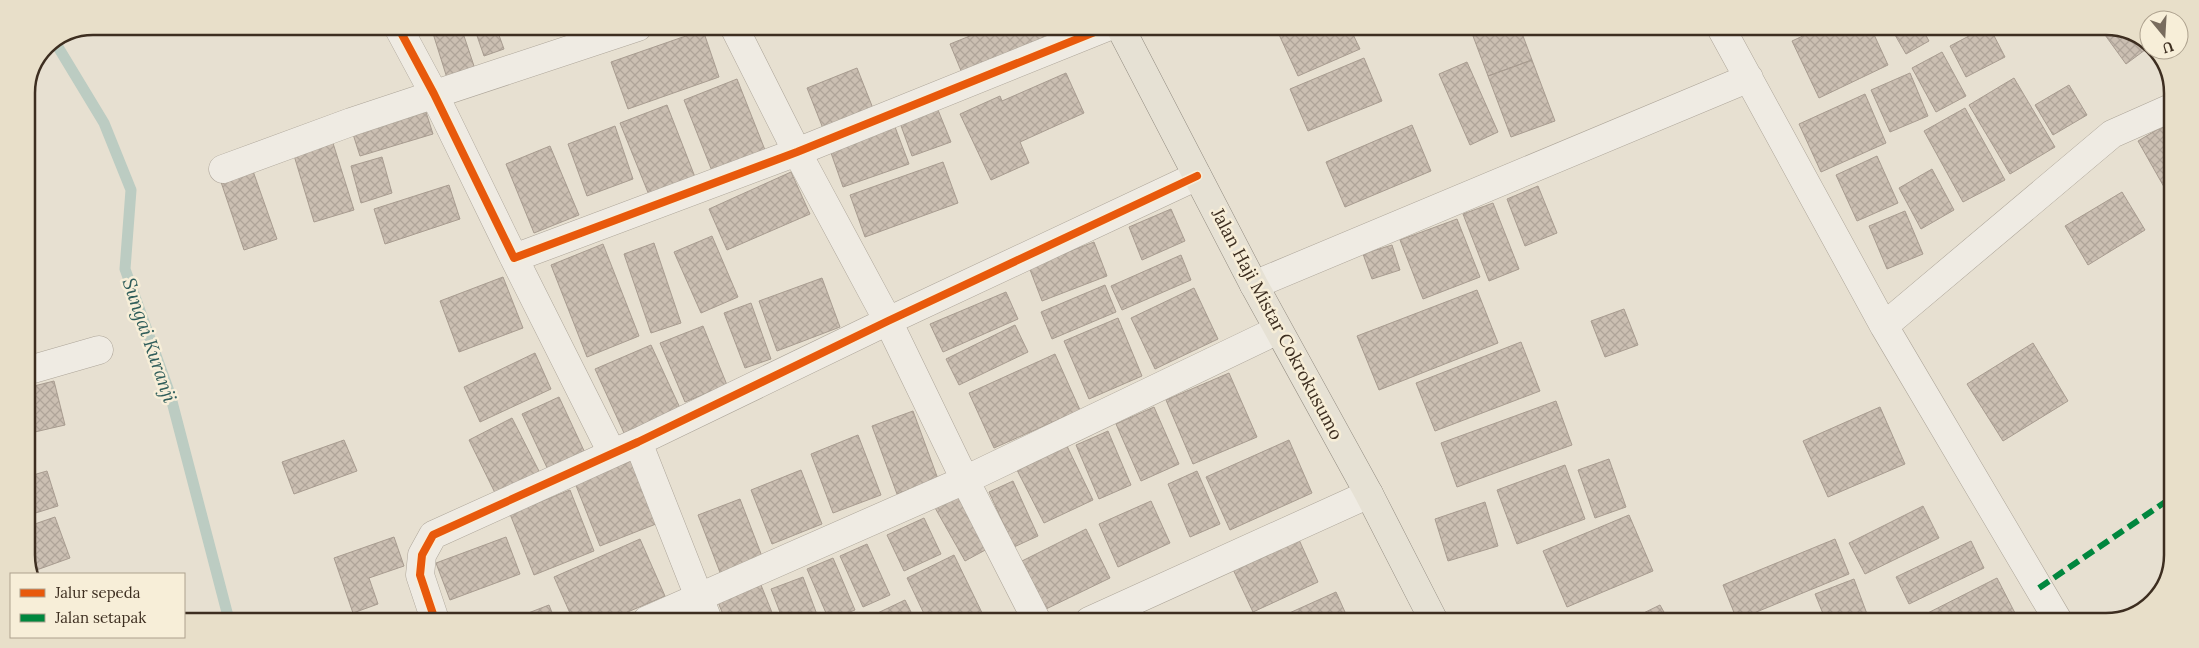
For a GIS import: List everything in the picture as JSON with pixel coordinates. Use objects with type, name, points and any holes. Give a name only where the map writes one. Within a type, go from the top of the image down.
[{"type":"main road","name":"Jalan Haji Mistar Cokrokusumo","points":[[1124,35],[1278,330],[1369,494],[1430,613]]},
{"type":"street","points":[[402,35],[434,94],[612,453]]},
{"type":"street","points":[[223,168],[434,94],[614,35]]},
{"type":"street","points":[[738,35],[797,152],[888,321],[965,480],[1033,613]]},
{"type":"street","points":[[514,258],[797,152],[1087,35]]},
{"type":"street","points":[[1725,35],[1884,326],[2054,613]]},
{"type":"street","points":[[1254,284],[1749,78]]},
{"type":"street","points":[[1884,326],[2112,134],[2164,111]]},
{"type":"street","points":[[433,613],[420,575],[422,555],[433,535],[638,442],[888,321],[1197,176]]},
{"type":"street","points":[[683,613],[703,609],[965,480],[1278,330]]},
{"type":"street","points":[[35,368],[99,350]]},
{"type":"street","points":[[638,442],[703,609]]},
{"type":"street","points":[[1107,613],[1369,494]]},
{"type":"building","points":[[434,35],[464,35],[475,69],[447,78]]},
{"type":"building","points":[[477,35],[499,35],[504,49],[484,56]]},
{"type":"building","points":[[689,35],[705,35],[719,77],[628,109],[611,62]]},
{"type":"building","points":[[972,35],[1046,35],[1049,43],[964,78],[950,44]]},
{"type":"building","points":[[1279,35],[1353,35],[1360,49],[1298,76]]},
{"type":"building","points":[[1473,35],[1523,35],[1532,60],[1488,76]]},
{"type":"building","points":[[1805,35],[1874,35],[1888,65],[1819,98],[1792,41]]},
{"type":"building","points":[[1895,35],[1926,35],[1929,41],[1906,54]]},
{"type":"building","points":[[1971,35],[1994,35],[2005,57],[1966,77],[1950,46]]},
{"type":"building","points":[[2105,35],[2114,35],[2132,41],[2139,46],[2139,54],[2126,64]]},
{"type":"building","points":[[1942,52],[1966,96],[1936,112],[1912,68]]},
{"type":"building","points":[[1364,58],[1382,101],[1308,131],[1290,89]]},
{"type":"building","points":[[1532,60],[1555,121],[1511,137],[1488,76]]},
{"type":"building","points":[[1467,62],[1498,132],[1470,145],[1439,74]]},
{"type":"building","points":[[857,68],[874,111],[824,131],[807,88]]},
{"type":"building","points":[[1066,73],[1084,113],[1020,142],[1029,163],[991,180],[960,114],[1000,96],[1002,101]]},
{"type":"building","points":[[1910,73],[1928,116],[1890,132],[1871,90]]},
{"type":"building","points":[[2014,78],[2055,147],[2010,174],[1969,105]]},
{"type":"building","points":[[737,79],[765,150],[712,171],[684,100]]},
{"type":"building","points":[[2069,85],[2087,115],[2053,135],[2035,105]]},
{"type":"building","points":[[1865,94],[1886,143],[1821,172],[1799,124]]},
{"type":"building","points":[[667,105],[695,177],[649,195],[620,123]]},
{"type":"building","points":[[1965,108],[2005,180],[1963,202],[1924,131]]},
{"type":"building","points":[[425,109],[433,134],[360,156],[352,131]]},
{"type":"building","points":[[938,110],[951,142],[912,156],[900,123]]},
{"type":"building","points":[[1412,125],[1431,171],[1345,207],[1326,162]]},
{"type":"building","points":[[615,126],[633,179],[587,196],[568,144]]},
{"type":"building","points":[[2164,126],[2164,187],[2138,141]]},
{"type":"building","points":[[895,127],[909,164],[843,187],[830,150]]},
{"type":"building","points":[[332,140],[354,210],[314,222],[293,152]]},
{"type":"building","points":[[550,146],[579,215],[534,233],[506,164]]},
{"type":"building","points":[[1877,156],[1898,203],[1857,221],[1836,175]]},
{"type":"building","points":[[382,157],[392,193],[361,203],[351,166]]},
{"type":"building","points":[[943,162],[958,203],[865,237],[850,195]]},
{"type":"building","points":[[1932,169],[1954,210],[1921,229],[1899,188]]},
{"type":"building","points":[[253,171],[277,239],[244,250],[221,182]]},
{"type":"building","points":[[791,172],[810,214],[727,250],[709,209]]},
{"type":"building","points":[[449,185],[460,219],[385,244],[374,209]]},
{"type":"building","points":[[1538,186],[1557,233],[1525,246],[1507,199]]},
{"type":"building","points":[[2122,192],[2145,230],[2088,265],[2065,226]]},
{"type":"building","points":[[1493,203],[1519,269],[1489,281],[1463,214]]},
{"type":"building","points":[[1171,209],[1185,241],[1142,260],[1129,227]]},
{"type":"building","points":[[1905,211],[1923,254],[1887,269],[1869,226]]},
{"type":"building","points":[[1457,219],[1480,277],[1423,299],[1400,240]]},
{"type":"building","points":[[712,236],[738,297],[701,313],[674,252]]},
{"type":"building","points":[[1094,242],[1107,276],[1042,301],[1029,267]]},
{"type":"building","points":[[654,243],[681,323],[651,333],[624,254]]},
{"type":"building","points":[[603,244],[639,336],[587,357],[551,265]]},
{"type":"building","points":[[1392,245],[1400,270],[1372,279],[1363,254]]},
{"type":"building","points":[[1181,255],[1191,280],[1122,310],[1111,286]]},
{"type":"building","points":[[503,277],[523,328],[459,352],[440,301]]},
{"type":"building","points":[[822,278],[840,327],[777,351],[759,301]]},
{"type":"building","points":[[1105,285],[1116,312],[1052,339],[1041,312]]},
{"type":"building","points":[[1194,288],[1218,339],[1155,369],[1131,318]]},
{"type":"building","points":[[1477,290],[1498,343],[1379,390],[1357,336]]},
{"type":"building","points":[[1006,292],[1018,319],[943,352],[930,324]]},
{"type":"building","points":[[751,303],[771,359],[745,368],[724,313]]},
{"type":"building","points":[[1624,309],[1638,345],[1605,357],[1591,321]]},
{"type":"building","points":[[1118,318],[1142,376],[1089,399],[1064,341]]},
{"type":"building","points":[[1015,325],[1028,352],[959,385],[946,359]]},
{"type":"building","points":[[703,326],[727,385],[685,402],[660,343]]},
{"type":"building","points":[[1521,342],[1540,391],[1435,431],[1416,383]]},
{"type":"building","points":[[2033,343],[2068,401],[2003,441],[1967,384]]},
{"type":"building","points":[[651,345],[680,408],[624,433],[595,369]]},
{"type":"building","points":[[535,353],[551,389],[480,422],[464,387]]},
{"type":"building","points":[[1055,354],[1080,410],[994,448],[969,393]]},
{"type":"building","points":[[1229,373],[1257,437],[1193,464],[1166,400]]},
{"type":"building","points":[[54,381],[65,425],[35,432],[35,386]]},
{"type":"building","points":[[559,397],[586,455],[549,472],[522,414]]},
{"type":"building","points":[[1556,401],[1572,445],[1457,487],[1441,443]]},
{"type":"building","points":[[1154,407],[1179,464],[1141,481],[1116,424]]},
{"type":"building","points":[[1880,407],[1905,464],[1828,497],[1803,441]]},
{"type":"building","points":[[913,411],[938,479],[897,494],[872,426]]},
{"type":"building","points":[[512,418],[542,477],[498,499],[469,440]]},
{"type":"building","points":[[1108,431],[1131,485],[1099,499],[1076,445]]},
{"type":"building","points":[[858,435],[881,495],[833,513],[811,454]]},
{"type":"building","points":[[344,440],[357,471],[294,494],[282,462]]},
{"type":"building","points":[[1289,440],[1312,493],[1230,530],[1206,477]]},
{"type":"building","points":[[1067,446],[1093,500],[1044,523],[1017,470]]},
{"type":"building","points":[[1609,459],[1626,507],[1595,518],[1578,470]]},
{"type":"building","points":[[631,461],[656,524],[600,546],[575,483]]},
{"type":"building","points":[[1565,465],[1585,519],[1517,544],[1497,490]]},
{"type":"building","points":[[801,470],[822,524],[772,544],[751,490]]},
{"type":"building","points":[[47,471],[58,506],[35,513],[35,474]]},
{"type":"building","points":[[1197,471],[1220,524],[1190,537],[1168,484]]},
{"type":"building","points":[[1013,481],[1038,536],[1014,547],[989,492]]},
{"type":"building","points":[[570,490],[594,551],[534,575],[510,514]]},
{"type":"building","points":[[959,492],[989,548],[965,561],[934,506]]},
{"type":"building","points":[[740,499],[763,559],[721,575],[698,515]]},
{"type":"building","points":[[1151,501],[1170,543],[1118,567],[1099,524]]},
{"type":"building","points":[[1485,502],[1498,546],[1448,561],[1435,519]]},
{"type":"building","points":[[1923,506],[1939,538],[1865,574],[1849,543]]},
{"type":"building","points":[[1629,515],[1653,571],[1567,607],[1543,551]]},
{"type":"building","points":[[55,517],[70,558],[37,570],[35,559],[35,524]]},
{"type":"building","points":[[924,518],[941,554],[904,571],[887,535]]},
{"type":"building","points":[[1086,529],[1110,578],[1046,609],[1022,561]]},
{"type":"building","points":[[1296,533],[1318,582],[1253,612],[1230,563]]},
{"type":"building","points":[[394,537],[404,566],[369,578],[378,604],[353,613],[334,558]]},
{"type":"building","points":[[506,537],[520,574],[450,600],[436,563]]},
{"type":"building","points":[[640,539],[665,596],[625,613],[570,613],[554,577]]},
{"type":"building","points":[[1835,539],[1849,574],[1754,613],[1734,613],[1723,585]]},
{"type":"building","points":[[1971,541],[1984,568],[1909,604],[1896,577]]},
{"type":"building","points":[[867,544],[890,595],[863,607],[840,556]]},
{"type":"building","points":[[954,555],[982,613],[924,613],[907,578]]},
{"type":"building","points":[[833,558],[855,610],[847,613],[826,613],[807,569]]},
{"type":"building","points":[[803,577],[816,613],[780,613],[771,589]]},
{"type":"building","points":[[1997,578],[2015,613],[1928,613]]},
{"type":"building","points":[[1854,579],[1867,613],[1823,613],[1815,594]]},
{"type":"building","points":[[761,585],[772,613],[722,613],[718,602]]},
{"type":"building","points":[[1336,592],[1345,613],[1289,613]]},
{"type":"building","points":[[905,600],[912,613],[878,613]]},
{"type":"building","points":[[549,605],[552,613],[528,613]]},
{"type":"building","points":[[1660,605],[1664,613],[1644,613]]},
{"type":"waterway","name":"Sungai Kuranji","points":[[58,47],[104,123],[131,190],[125,269],[170,394],[227,613]]},
{"type":"marked path","points":[[2039,588],[2164,503]]},
{"type":"cycle path","points":[[402,35],[434,94],[514,258],[797,152],[1087,35]]},
{"type":"cycle path","points":[[433,613],[420,575],[422,555],[433,535],[638,442],[888,321],[1197,176]]}]
